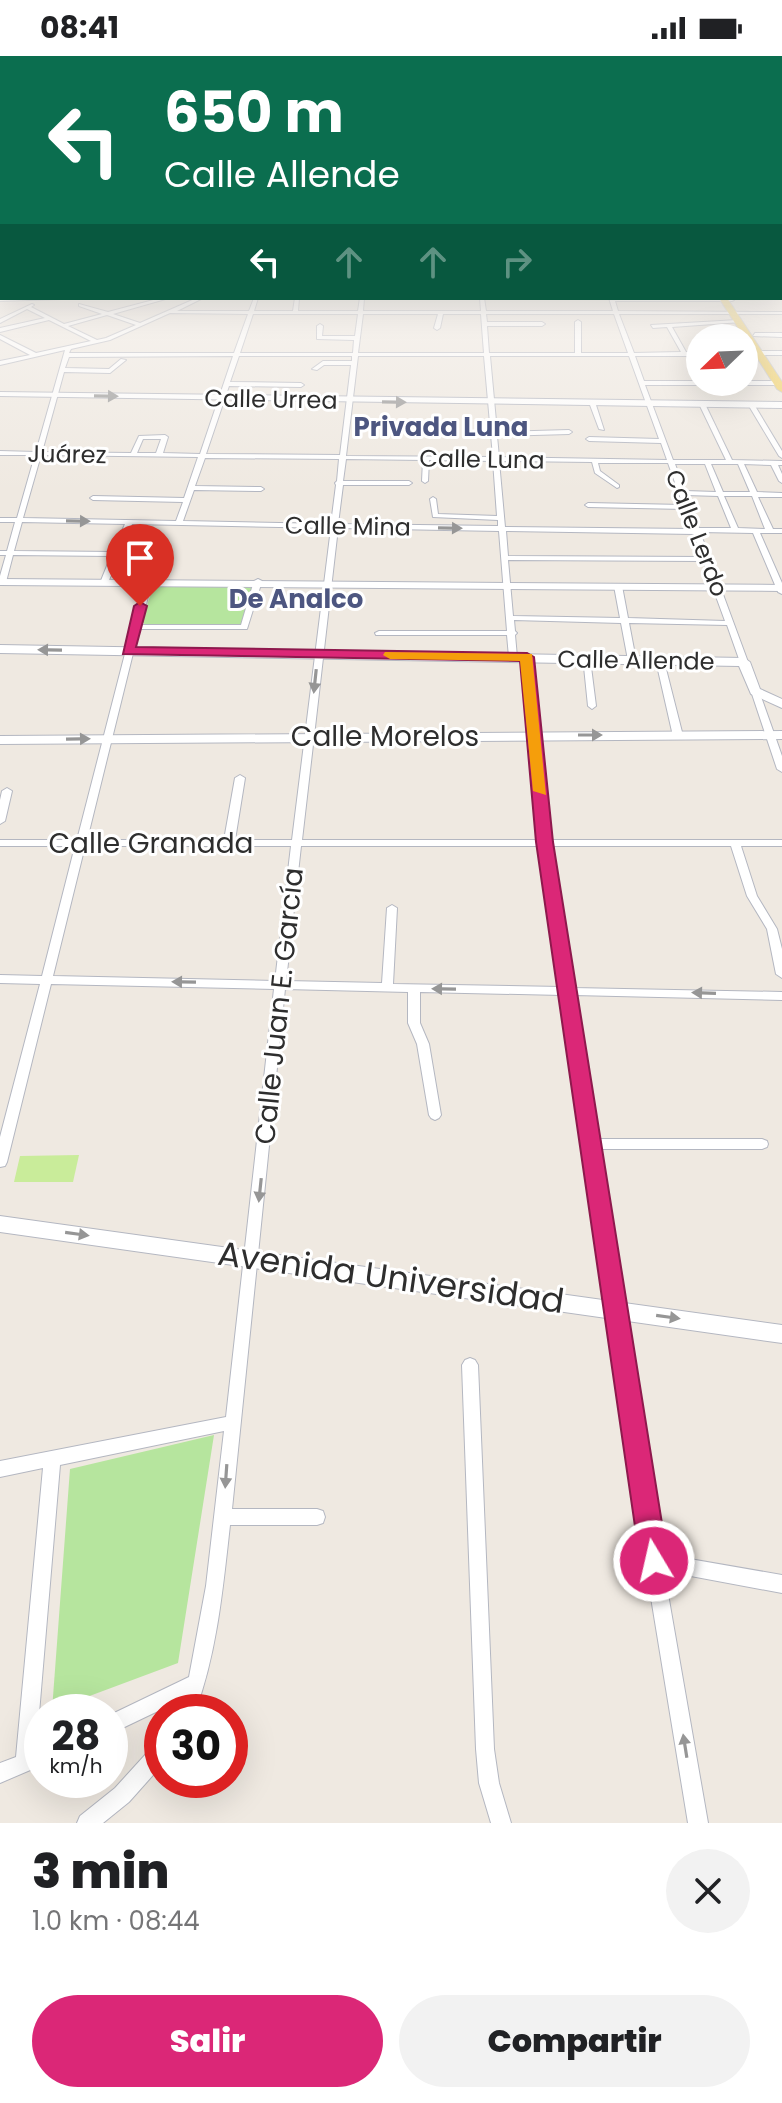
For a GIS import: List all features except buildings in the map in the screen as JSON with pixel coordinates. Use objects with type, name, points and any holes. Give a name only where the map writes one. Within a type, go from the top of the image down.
[{"type":"main road","points":[[744,325],[780,383]]},
{"type":"main road","points":[[758,342],[763,353]]},
{"type":"street","points":[[0,330],[18,325]]},
{"type":"street","points":[[66,325],[97,342]]},
{"type":"street","points":[[68,351],[141,325]]},
{"type":"street","points":[[179,523],[247,325]]},
{"type":"street","name":"Calle Juan E. García","points":[[193,1694],[215,1586],[230,1423],[252,1260],[347,401],[359,325]]},
{"type":"street","points":[[483,325],[513,633],[536,735],[545,842],[567,990],[654,1561],[698,1823]]},
{"type":"street","points":[[509,325],[539,325]]},
{"type":"street","points":[[578,325],[578,354]]},
{"type":"street","name":"Calle Lerdo","points":[[620,325],[755,691],[776,735],[782,769]]},
{"type":"street","points":[[653,326],[673,325]]},
{"type":"street","points":[[320,326],[319,338],[357,338]]},
{"type":"street","points":[[0,363],[68,351],[354,358],[684,354],[669,326]]},
{"type":"street","points":[[758,335],[782,335]]},
{"type":"street","points":[[0,337],[35,355]]},
{"type":"street","points":[[68,351],[12,553],[1,580],[781,589],[756,531]]},
{"type":"street","points":[[758,353],[782,353]]},
{"type":"street","points":[[203,365],[208,355]]},
{"type":"street","points":[[315,369],[323,363],[354,358]]},
{"type":"street","points":[[62,370],[109,372],[123,360]]},
{"type":"street","points":[[642,383],[686,383]]},
{"type":"street","points":[[758,383],[780,383]]},
{"type":"street","points":[[228,384],[301,385]]},
{"type":"street","name":"Calle Urrea","points":[[0,394],[593,405],[782,405]]},
{"type":"street","points":[[593,405],[602,429]]},
{"type":"street","points":[[703,406],[730,462]]},
{"type":"street","points":[[752,406],[782,456]]},
{"type":"street","points":[[495,434],[569,432]]},
{"type":"street","points":[[133,455],[141,437],[166,437],[159,455]]},
{"type":"street","points":[[589,439],[662,441]]},
{"type":"street","name":"Juárez","points":[[0,453],[133,455]]},
{"type":"street","name":"Calle Luna","points":[[133,455],[778,462]]},
{"type":"street","points":[[425,481],[426,458]]},
{"type":"street","points":[[595,461],[598,473],[617,486]]},
{"type":"street","points":[[707,462],[735,530]]},
{"type":"street","points":[[740,462],[770,531]]},
{"type":"street","points":[[778,462],[782,481]]},
{"type":"street","points":[[338,483],[409,483]]},
{"type":"street","points":[[193,488],[261,489]]},
{"type":"street","points":[[681,493],[782,495]]},
{"type":"street","points":[[93,498],[187,500]]},
{"type":"street","points":[[433,499],[435,516],[502,518]]},
{"type":"street","points":[[588,505],[686,507]]},
{"type":"street","name":"Calle Mina","points":[[0,520],[782,531]]},
{"type":"street","points":[[105,581],[129,522]]},
{"type":"street","points":[[0,553],[116,554]]},
{"type":"street","points":[[505,558],[706,559]]},
{"type":"street","points":[[0,1162],[147,582]]},
{"type":"street","points":[[135,627],[237,628],[247,625],[261,583]]},
{"type":"street","points":[[618,586],[632,660]]},
{"type":"street","points":[[512,618],[730,623]]},
{"type":"street","points":[[379,633],[513,633]]},
{"type":"street","name":"Calle Allende","points":[[0,649],[744,662]]},
{"type":"street","points":[[586,659],[592,706]]},
{"type":"street","points":[[660,661],[678,736]]},
{"type":"street","points":[[755,691],[782,704]]},
{"type":"street","name":"Calle Morelos","points":[[0,740],[776,735]]},
{"type":"street","points":[[229,843],[240,778]]},
{"type":"street","points":[[0,821],[7,791]]},
{"type":"street","points":[[735,842],[752,896],[772,929],[782,974]]},
{"type":"street","name":"Calle Granada","points":[[0,843],[782,843]]},
{"type":"street","points":[[387,988],[392,908]]},
{"type":"street","points":[[0,979],[782,996]]},
{"type":"street","points":[[414,989],[414,1023],[423,1044],[435,1115]]},
{"type":"street","points":[[590,1144],[762,1144]]},
{"type":"street","name":"Avenida Universidad","points":[[0,1224],[782,1334]]},
{"type":"street","points":[[470,1365],[485,1749],[489,1783],[501,1823]]},
{"type":"street","points":[[0,1469],[230,1423]]},
{"type":"street","points":[[37,1694],[52,1459]]},
{"type":"street","points":[[223,1517],[317,1517]]},
{"type":"street","points":[[654,1561],[782,1584]]},
{"type":"street","points":[[128,1716],[197,1683]]},
{"type":"street","points":[[0,1773],[24,1764]]},
{"type":"street","points":[[87,1823],[122,1795],[144,1771]]},
{"type":"green space","points":[[153,586],[254,589],[242,625],[146,625],[142,622]]},
{"type":"green space","points":[[79,1155],[73,1182],[14,1182],[20,1156]]},
{"type":"green space","points":[[214,1435],[178,1663],[95,1694],[53,1694],[70,1469]]},
{"type":"slow traffic","points":[[390,655],[527,657],[541,791]]},
{"type":"district","name":"Privada Luna","points":[[441,427]]},
{"type":"district","name":"De Analco","points":[[296,599]]},
{"type":"route","points":[[140,606],[128,651],[527,657],[545,842],[654,1561]]}]
